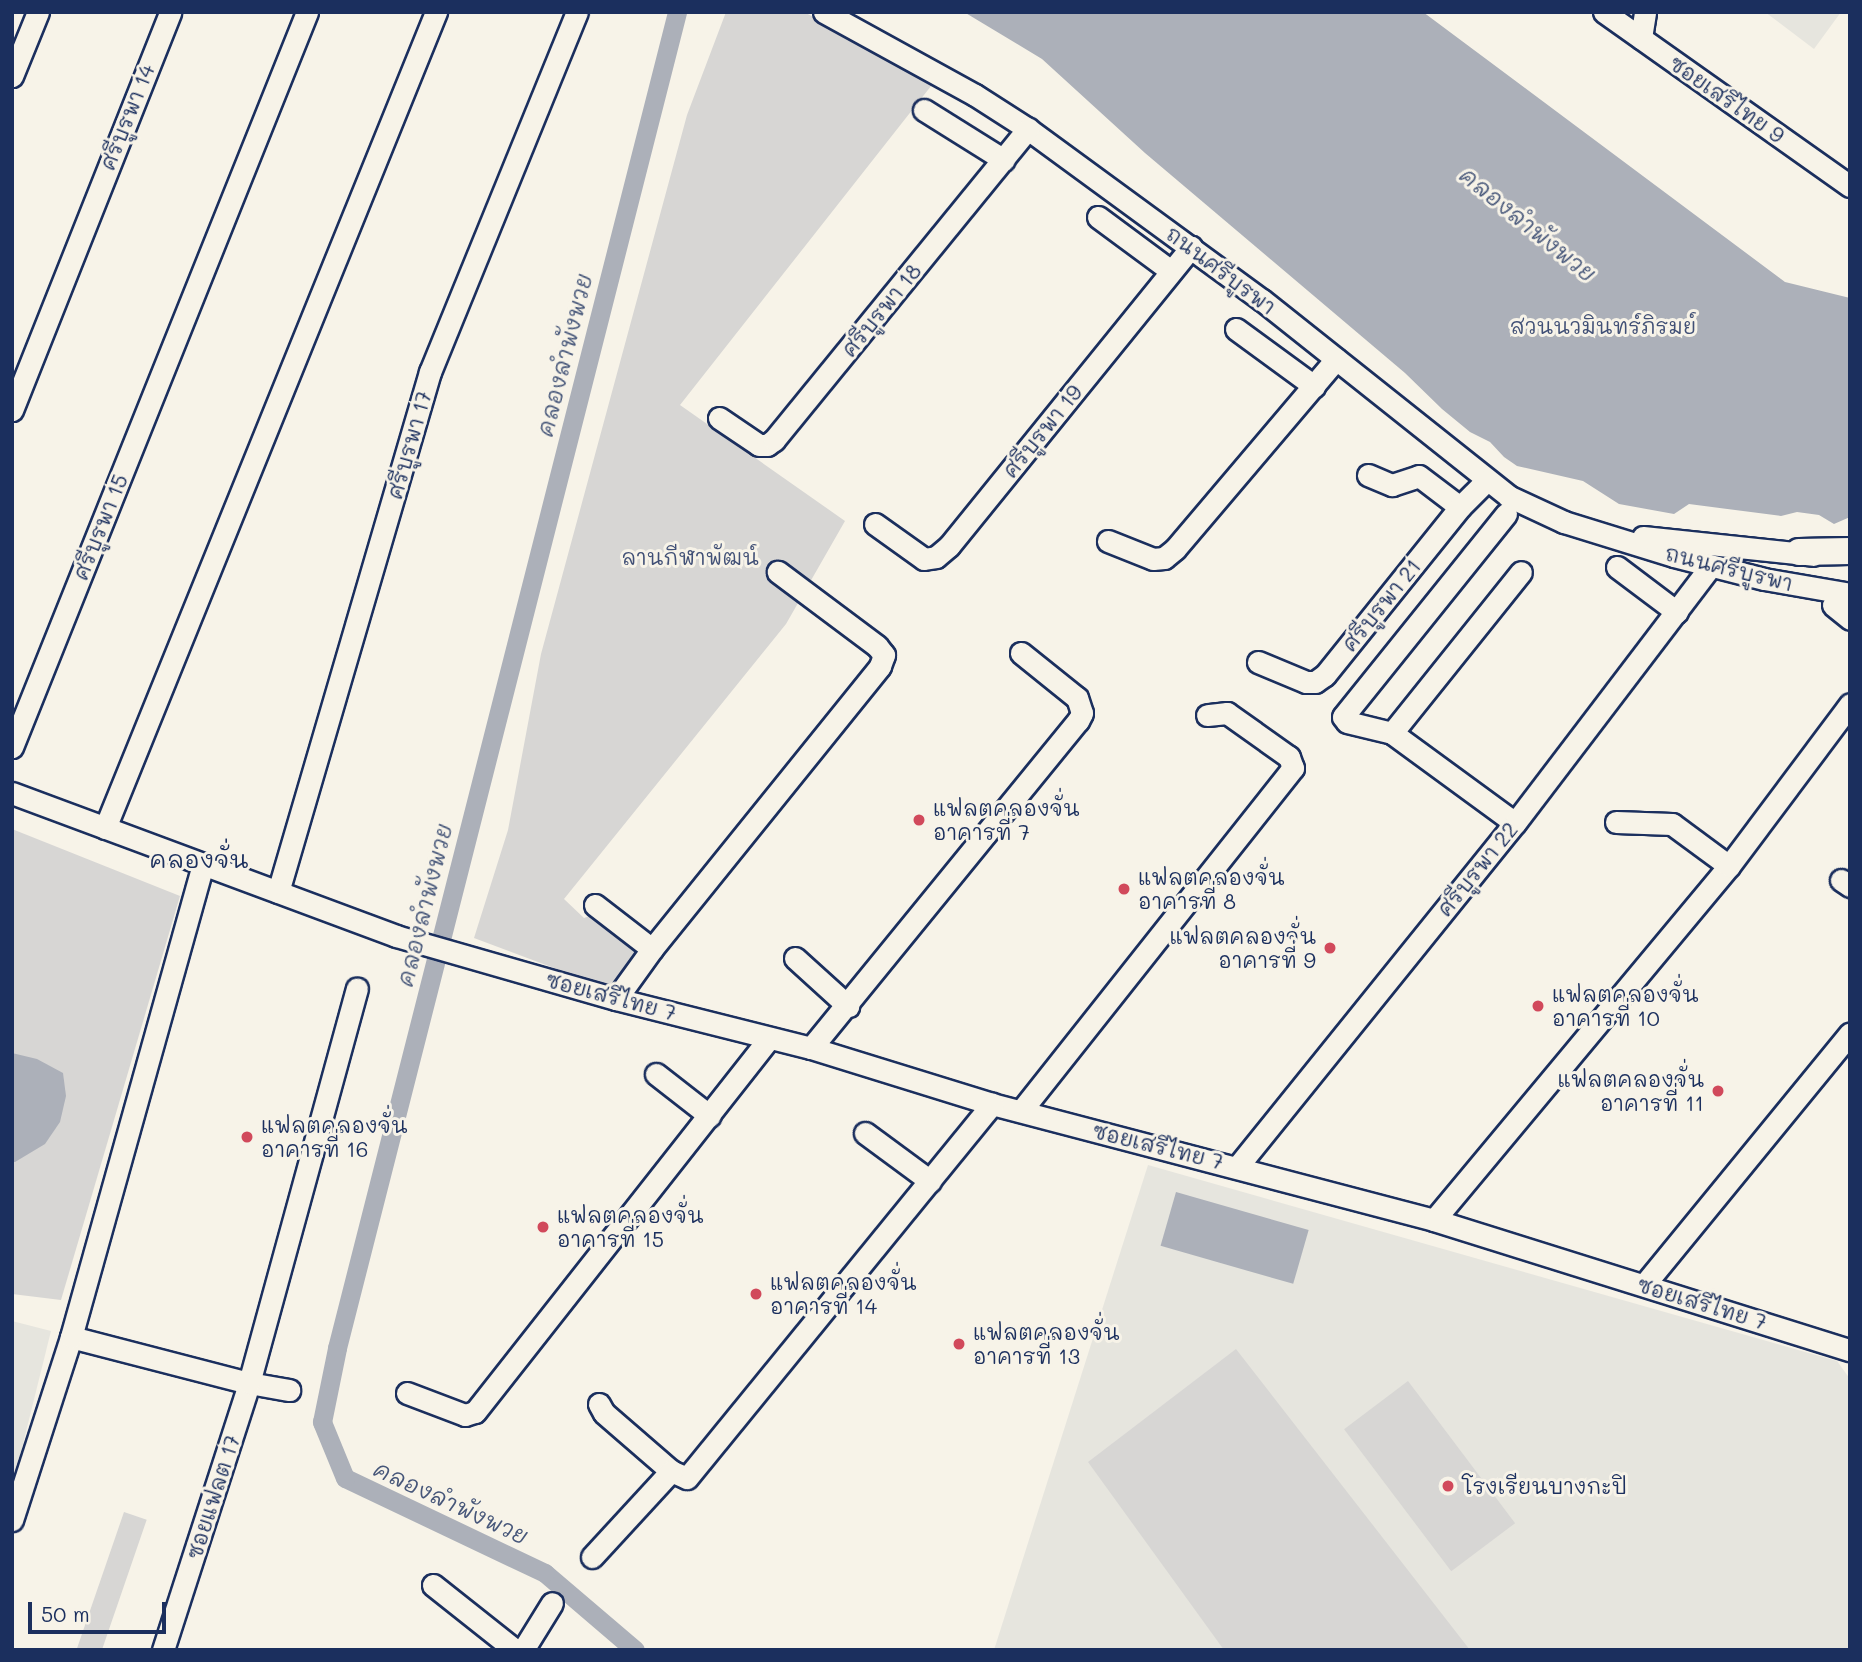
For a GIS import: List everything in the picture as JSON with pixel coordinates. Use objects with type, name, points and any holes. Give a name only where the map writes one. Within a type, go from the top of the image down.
[{"type":"main road","points":[[1799,552],[1850,551]]},
{"type":"street","points":[[12,76],[38,12]]},
{"type":"street","name":"ศรีบูรพา 14","points":[[12,410],[84,221],[170,12]]},
{"type":"street","name":"ศรีบูรพา 15","points":[[12,747],[307,12]]},
{"type":"street","points":[[105,828],[436,12]]},
{"type":"street","name":"ศรีบูรพา 17","points":[[278,892],[430,372],[577,12]]},
{"type":"street","name":"ถนนศรีบูรพา","points":[[824,12],[975,95],[1028,129],[1191,247],[1336,359],[1486,481],[1535,510],[1711,566],[1841,600]]},
{"type":"street","name":"ซอยเสรีไทย 9","points":[[1604,12],[1850,186]]},
{"type":"street","points":[[1641,38],[1645,12]]},
{"type":"street","points":[[924,110],[1004,160]]},
{"type":"street","name":"ศรีบูรพา 18","points":[[719,418],[759,445],[767,445],[774,440],[1028,129]]},
{"type":"street","points":[[1098,216],[1171,271]]},
{"type":"street","name":"ศรีบูรพา 19","points":[[875,524],[924,559],[936,556],[949,546],[1191,247]]},
{"type":"street","points":[[1236,329],[1314,386]]},
{"type":"street","points":[[1108,541],[1153,559],[1164,558],[1175,549],[1336,359]]},
{"type":"street","points":[[1368,475],[1392,485],[1419,476],[1460,507]]},
{"type":"street","name":"ศรีบูรพา 21","points":[[1258,662],[1306,682],[1315,682],[1325,675],[1460,507],[1486,481]]},
{"type":"street","points":[[1506,514],[1343,717],[1347,722],[1392,733],[1515,822]]},
{"type":"street","name":"ถนนศรีบูรพา","points":[[1610,535],[1799,552],[1850,561]]},
{"type":"street","name":"ศรีบูรพา 22","points":[[1238,1166],[1515,822],[1711,566]]},
{"type":"street","points":[[1617,567],[1677,612]]},
{"type":"street","points":[[616,999],[652,949],[880,666],[884,655],[877,646],[778,572]]},
{"type":"street","points":[[1392,733],[1521,572]]},
{"type":"street","points":[[1841,600],[1850,619]]},
{"type":"street","points":[[811,1048],[848,1006],[1082,713],[1077,698],[1021,653]]},
{"type":"street","points":[[1434,1220],[1729,866],[1850,704]]},
{"type":"street","points":[[1021,1111],[1293,768],[1289,757],[1227,713],[1207,715]]},
{"type":"street","name":"ซอยเสรีไทย 7","points":[[12,793],[396,936],[616,999],[811,1048],[992,1104],[1238,1166],[1434,1220],[1850,1350]]},
{"type":"street","points":[[1616,822],[1672,824],[1729,866]]},
{"type":"street","points":[[12,1520],[71,1337],[203,864]]},
{"type":"street","points":[[595,905],[652,949]]},
{"type":"street","points":[[794,958],[848,1006]]},
{"type":"street","name":"ซอยแฟลต 17","points":[[163,1650],[250,1383],[357,989]]},
{"type":"street","points":[[1644,1285],[1850,1033]]},
{"type":"street","points":[[407,1393],[465,1415],[475,1412],[769,1038]]},
{"type":"street","points":[[656,1074],[710,1116]]},
{"type":"street","points":[[599,1404],[604,1413],[671,1471],[687,1478],[992,1104]]},
{"type":"street","points":[[864,1133],[930,1181]]},
{"type":"street","points":[[71,1337],[250,1383],[289,1390]]},
{"type":"street","points":[[592,1557],[671,1471]]},
{"type":"street","points":[[433,1585],[515,1650]]},
{"type":"street","points":[[523,1650],[552,1603]]},
{"type":"shaded area","points":[[1765,12],[1841,12],[1814,49]]},
{"type":"shaded area","name":"โรงเรียนบางกะปิ","points":[[1148,1165],[1837,1361],[1850,1379],[1850,1650],[994,1650]]},
{"type":"shaded area","points":[[12,1321],[51,1331],[12,1488]]},
{"type":"green space","name":"ลานกีฬาพัฒน์","points":[[726,12],[804,12],[935,81],[680,405],[845,521],[786,624],[564,899],[584,918],[615,907],[655,935],[610,989],[474,938],[508,830],[541,654],[687,115]]},
{"type":"green space","points":[[12,829],[180,896],[61,1300],[12,1294]]},
{"type":"green space","points":[[1236,1349],[1470,1650],[1224,1650],[1088,1462]]},
{"type":"green space","points":[[1408,1381],[1515,1523],[1451,1571],[1344,1429]]},
{"type":"green space","points":[[124,1512],[147,1520],[102,1650],[77,1649]]},
{"type":"water","name":"สวนนวมินทร์ภิรมย์","points":[[964,12],[1423,12],[1785,282],[1850,298],[1850,517],[1834,524],[1819,515],[1797,512],[1781,516],[1689,504],[1674,514],[1619,504],[1583,481],[1517,466],[1490,442],[1470,432],[1442,409],[1405,373],[1145,153],[1042,59]]},
{"type":"water","points":[[12,1053],[37,1059],[63,1073],[66,1096],[60,1122],[45,1144],[15,1162],[12,1162]]},
{"type":"water","points":[[1176,1192],[1309,1230],[1293,1284],[1161,1246]]},
{"type":"waterway","name":"คลองลำพังพวย","points":[[635,1650],[545,1573],[345,1478],[322,1422],[337,1348],[677,12]]},
{"type":"place","name":"แฟลตคลองจั่น อาคารที่ 7","points":[[919,820]]},
{"type":"place","name":"แฟลตคลองจั่น อาคารที่ 8","points":[[1124,889]]},
{"type":"place","name":"แฟลตคลองจั่น อาคารที่ 9","points":[[1330,948]]},
{"type":"place","name":"แฟลตคลองจั่น อาคารที่ 10","points":[[1538,1006]]},
{"type":"place","name":"แฟลตคลองจั่น อาคารที่ 11","points":[[1718,1091]]},
{"type":"place","name":"แฟลตคลองจั่น อาคารที่ 16","points":[[247,1137]]},
{"type":"place","name":"แฟลตคลองจั่น อาคารที่ 15","points":[[543,1227]]},
{"type":"place","name":"แฟลตคลองจั่น อาคารที่ 14","points":[[756,1294]]},
{"type":"place","name":"แฟลตคลองจั่น อาคารที่ 13","points":[[959,1344]]},
{"type":"place","name":"โรงเรียนบางกะปิ","points":[[1448,1486]]},
{"type":"district","name":"คลองจั่น","points":[[199,859]]}]
